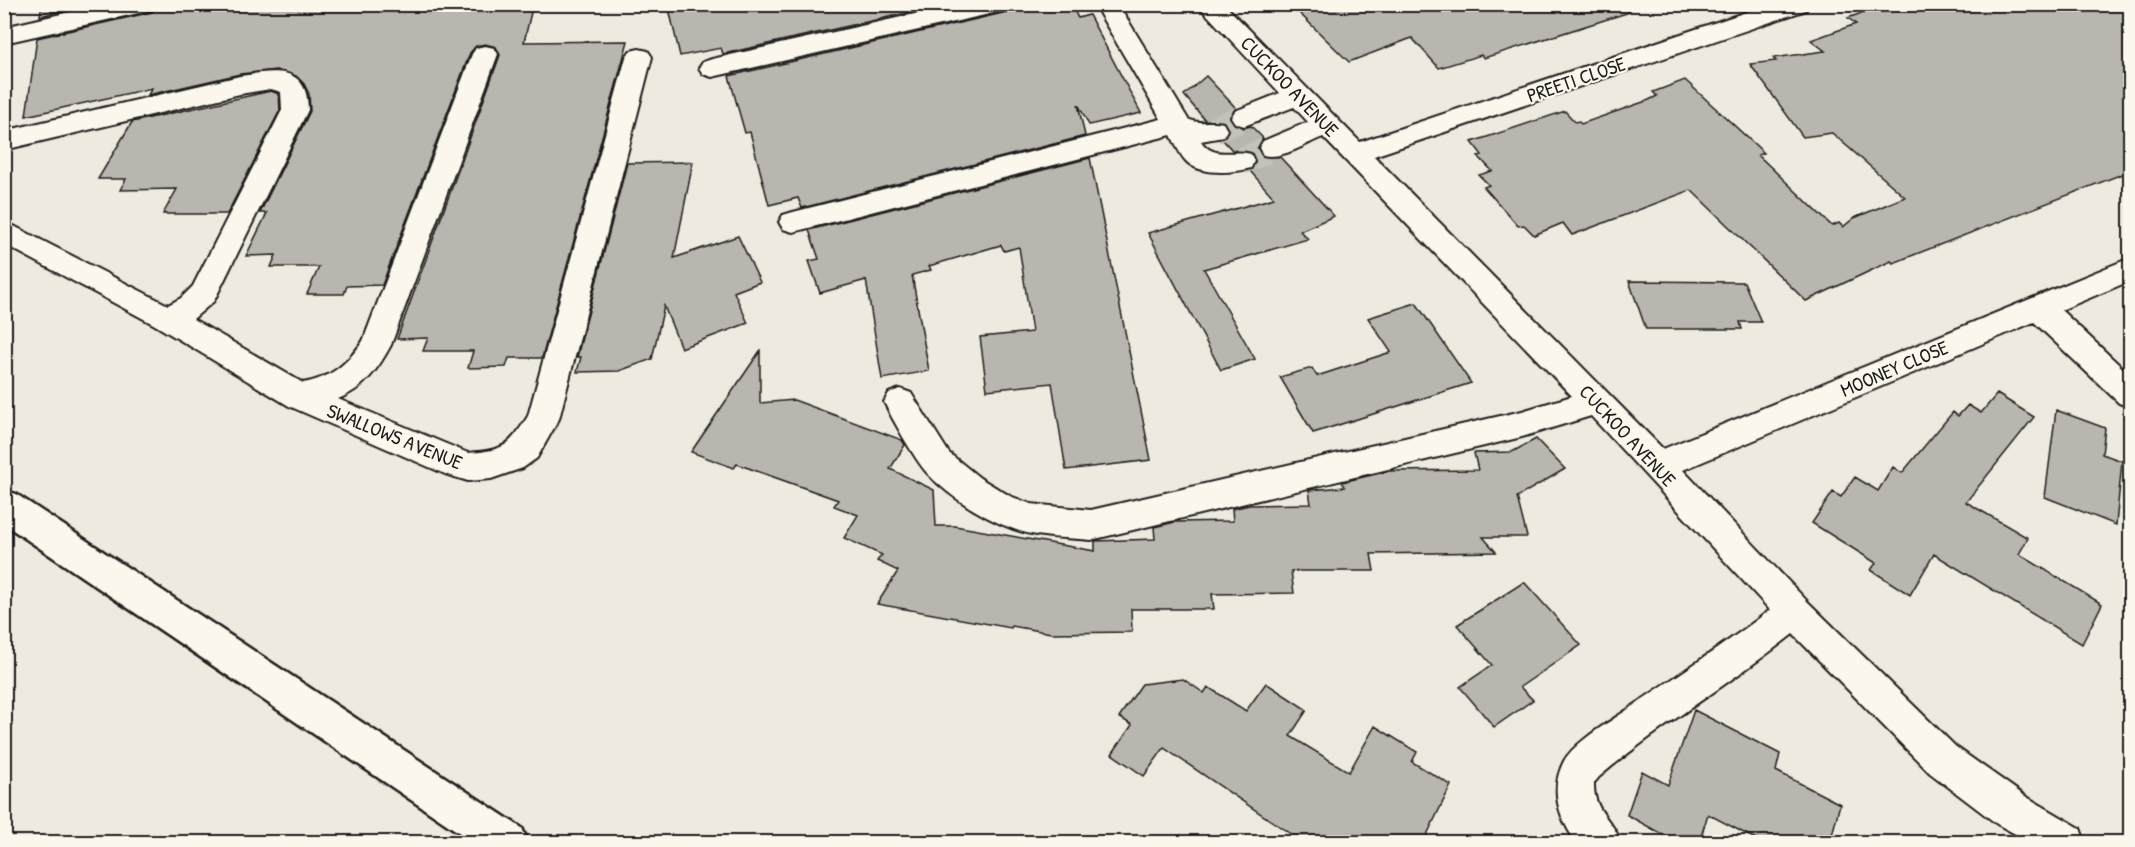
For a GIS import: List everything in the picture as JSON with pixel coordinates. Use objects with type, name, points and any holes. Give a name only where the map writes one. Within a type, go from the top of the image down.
[{"type":"highway","points":[[4,505],[508,843]]},
{"type":"street","points":[[4,35],[143,4]]},
{"type":"street","points":[[712,68],[998,4]]},
{"type":"street","points":[[1106,4],[1196,155],[1209,162],[1225,164],[1241,161]]},
{"type":"street","name":"CUCKOO AVENUE","points":[[1209,4],[1597,401],[1795,612],[1943,760],[2011,810],[2066,843]]},
{"type":"street","name":"PREETI CLOSE","points":[[1355,153],[1797,4]]},
{"type":"street","points":[[300,398],[340,386],[356,374],[376,345],[485,54]]},
{"type":"street","name":"SWALLOWS AVENUE","points":[[4,231],[165,317],[300,398],[444,460],[468,467],[491,465],[512,458],[526,448],[543,419],[639,57]]},
{"type":"street","points":[[4,141],[240,85],[274,80],[290,84],[297,98],[295,110],[204,293],[195,304],[182,313],[165,317]]},
{"type":"street","points":[[1244,117],[1299,95]]},
{"type":"street","points":[[793,222],[1176,124],[1188,131],[1201,133],[1214,130]]},
{"type":"street","points":[[1272,148],[1327,124]]},
{"type":"street","name":"MOONEY CLOSE","points":[[1658,466],[2130,269]]},
{"type":"street","points":[[2039,308],[2130,394]]},
{"type":"street","points":[[900,402],[938,463],[968,488],[998,506],[1030,519],[1091,525],[1522,424],[1597,401]]},
{"type":"street","points":[[1602,843],[1581,818],[1574,793],[1578,772],[1601,752],[1795,612]]},
{"type":"building","points":[[42,4],[93,4],[40,16]]},
{"type":"building","points":[[157,4],[533,4],[524,42],[628,41],[542,358],[509,358],[506,367],[468,368],[473,351],[423,351],[428,338],[397,339],[500,55],[496,47],[485,44],[476,46],[470,53],[382,285],[347,286],[344,294],[307,294],[319,267],[271,267],[276,255],[246,256],[267,213],[260,213],[310,111],[309,94],[304,84],[296,76],[276,70],[240,74],[148,95],[152,88],[26,116],[37,38],[152,12]]},
{"type":"building","points":[[691,4],[947,4],[723,54],[721,48],[680,56],[669,9]]},
{"type":"building","points":[[1012,4],[1071,4],[1078,18],[1089,15],[1141,113],[1089,125],[1078,104],[1085,136],[802,208],[798,198],[769,205],[750,132],[745,133],[729,76],[1007,12]]},
{"type":"building","points":[[1290,4],[1629,4],[1630,12],[1484,58],[1481,55],[1439,68],[1412,38],[1349,62]]},
{"type":"building","points":[[1886,4],[2130,4],[2130,171],[1893,263],[1891,261],[1806,301],[1691,190],[1572,235],[1563,223],[1534,235],[1524,225],[1518,226],[1484,187],[1489,185],[1479,175],[1492,171],[1478,156],[1482,155],[1472,142],[1565,111],[1575,122],[1578,121],[1581,124],[1649,100],[1657,96],[1653,92],[1685,80],[1764,153],[1758,155],[1832,226],[1839,223],[1843,227],[1854,218],[1905,197],[1832,133],[1803,137],[1750,64],[1776,61],[1773,58],[1825,51],[1811,40],[1856,24],[1848,18]]},
{"type":"building","points":[[1206,76],[1236,108],[1229,116],[1233,124],[1243,128],[1251,126],[1263,138],[1257,147],[1261,156],[1280,157],[1334,216],[1300,231],[1308,239],[1204,269],[1255,359],[1221,370],[1148,233],[1274,198],[1250,171],[1256,162],[1253,153],[1232,150],[1222,139],[1229,131],[1225,122],[1205,120],[1184,95]]},
{"type":"building","points":[[271,91],[279,94],[280,110],[227,214],[163,214],[177,189],[120,190],[126,179],[98,179],[132,122]]},
{"type":"building","points":[[1090,158],[1151,460],[1066,470],[1052,383],[987,390],[980,337],[1032,332],[1019,247],[1004,251],[1001,245],[929,266],[931,270],[912,275],[929,371],[882,379],[866,280],[820,293],[809,261],[819,259],[809,230]]},
{"type":"building","points":[[693,162],[674,258],[738,236],[760,282],[734,292],[748,323],[681,348],[664,306],[652,359],[619,371],[577,372],[581,357],[577,357],[627,163]]},
{"type":"building","points":[[1629,281],[1744,282],[1761,322],[1740,322],[1742,329],[1646,329]]},
{"type":"building","points":[[1416,303],[1471,383],[1313,433],[1280,377],[1312,368],[1317,376],[1391,352],[1368,318]]},
{"type":"building","points":[[760,351],[760,403],[794,400],[902,440],[905,445],[890,469],[934,490],[936,526],[955,526],[1095,551],[1095,541],[1155,539],[1154,527],[1175,522],[1233,521],[1232,509],[1249,505],[1311,504],[1309,490],[1345,487],[1342,482],[1389,471],[1478,470],[1474,453],[1512,452],[1536,439],[1565,469],[1517,497],[1527,537],[1483,537],[1496,552],[1371,554],[1374,571],[1291,571],[1294,593],[1212,594],[1214,609],[1131,609],[1132,632],[1051,633],[1012,626],[1011,628],[877,604],[898,571],[877,561],[882,555],[844,538],[858,515],[834,506],[838,500],[737,464],[734,468],[691,452]]},
{"type":"building","points":[[1997,394],[2034,417],[1966,502],[2028,538],[2019,554],[2102,604],[2082,644],[1934,554],[1910,595],[1871,570],[1876,563],[1812,523],[1833,492],[1841,497],[1855,477],[1878,491],[1893,467],[1902,473],[1953,412],[1958,416],[1968,405],[1981,413]]},
{"type":"building","points":[[2056,410],[2105,428],[2102,454],[2122,461],[2116,525],[2045,497]]},
{"type":"building","points":[[1524,582],[1581,645],[1520,687],[1533,700],[1494,727],[1460,687],[1492,665],[1457,625]]},
{"type":"building","points":[[1183,679],[1204,693],[1208,687],[1246,711],[1266,683],[1307,710],[1290,736],[1349,772],[1375,726],[1417,752],[1412,762],[1451,785],[1423,843],[1304,843],[1164,748],[1144,776],[1112,754],[1132,725],[1119,717],[1142,684]]},
{"type":"building","points":[[1694,710],[1780,754],[1776,771],[1840,804],[1830,843],[1763,843],[1708,814],[1699,843],[1678,843],[1627,815],[1642,771],[1668,785]]},
{"type":"tunnel","points":[[1214,130],[1244,117]]},
{"type":"tunnel","points":[[1241,161],[1272,148]]}]
